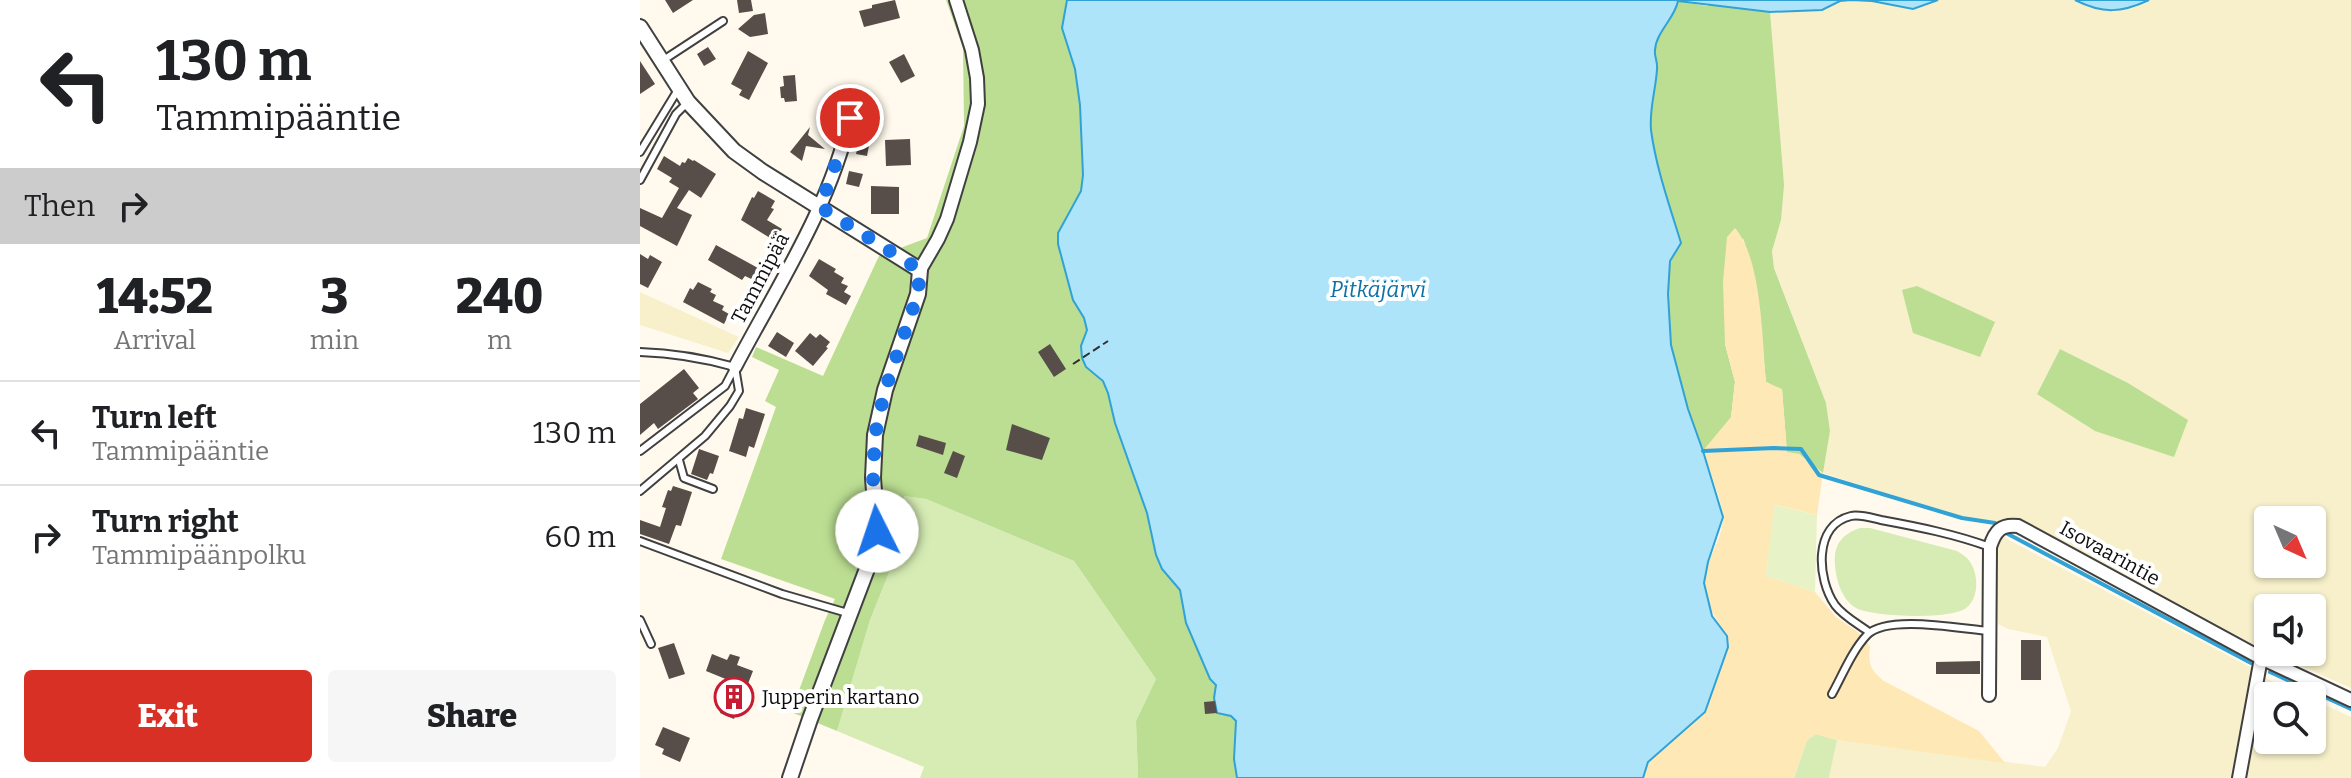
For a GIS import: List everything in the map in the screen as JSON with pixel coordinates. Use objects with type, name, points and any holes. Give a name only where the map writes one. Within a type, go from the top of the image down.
[{"type":"street","points":[[790,778],[873,553],[877,531],[873,478],[875,435],[885,390],[918,294],[920,270],[947,219],[970,142],[978,104],[977,78],[972,50],[956,0]]},
{"type":"street","points":[[640,27],[688,102],[734,151],[920,270]]},
{"type":"street","name":"Tammipää","points":[[735,367],[820,207],[850,118]]},
{"type":"street","name":"Isovaarintie","points":[[1990,547],[1998,529],[2018,526],[2254,654]]},
{"type":"street","points":[[1989,695],[1990,547]]},
{"type":"street","points":[[2239,778],[2260,666]]},
{"type":"street","name":"Isovaarintie","points":[[2278,666],[2351,700]]},
{"type":"lane","points":[[662,61],[723,21]]},
{"type":"lane","points":[[640,152],[679,88]]},
{"type":"lane","points":[[640,180],[676,114],[688,102]]},
{"type":"lane","points":[[640,352],[700,357],[735,367]]},
{"type":"lane","points":[[640,451],[725,386],[735,367]]},
{"type":"lane","points":[[640,491],[705,436],[739,391],[735,367]]},
{"type":"lane","points":[[679,460],[684,478],[713,489]]},
{"type":"lane","points":[[1869,632],[1837,608],[1829,594],[1822,564],[1823,540],[1835,523],[1853,515],[1954,534],[1990,547]]},
{"type":"lane","points":[[640,541],[782,594],[851,614]]},
{"type":"lane","points":[[640,620],[651,644]]},
{"type":"lane","points":[[1832,694],[1869,632],[1886,625],[1989,631]]},
{"type":"path","points":[[1073,364],[1108,341]]},
{"type":"shaded area","points":[[1851,0],[1913,9],[1938,0],[2075,0],[2089,7],[2130,8],[2149,0],[2351,0],[2351,688],[2301,666],[2326,666],[2326,594],[2254,594],[2254,645],[2015,519],[1995,523],[1962,518],[1823,473],[1830,431],[1826,403],[1774,267],[1772,251],[1781,220],[1770,12],[1821,10]],"holes":[[[2060,349],[2128,383],[2187,420],[2174,456],[2037,393]]]},
{"type":"shaded area","points":[[640,292],[739,337],[728,353],[640,325]]},
{"type":"shaded area","points":[[2003,537],[2252,668],[2231,778],[1829,778],[1837,740],[2045,767],[2058,748],[2071,711],[2047,637],[1998,624],[1995,548]]},
{"type":"shaded area","points":[[2326,705],[2351,717],[2351,778],[2247,778],[2254,734],[2254,754],[2326,754]]},
{"type":"green space","points":[[946,0],[1067,0],[1062,28],[1075,69],[1083,175],[1081,191],[1058,233],[1058,244],[1073,300],[1087,330],[1086,367],[1103,381],[1108,393],[1115,423],[1147,513],[1156,555],[1162,569],[1180,590],[1186,623],[1210,679],[1216,685],[1214,698],[1217,713],[1231,716],[1236,721],[1234,759],[1237,778],[1138,778],[1136,721],[1156,679],[1074,561],[926,499],[904,496],[898,550],[870,620],[837,731],[791,712],[835,599],[721,559],[776,407],[765,401],[779,370],[752,357],[756,347],[823,376],[879,256],[927,238],[964,126],[963,48]]},
{"type":"green space","points":[[1720,0],[1783,0],[1770,12],[1784,185],[1781,220],[1772,251],[1774,268],[1826,403],[1830,431],[1823,473],[1799,454],[1787,453],[1782,390],[1766,382],[1756,291],[1743,238],[1725,344],[1735,382],[1731,418],[1703,451],[1671,345],[1670,261],[1681,243],[1651,130],[1657,66],[1654,50],[1678,1],[1707,6]]},
{"type":"green space","points":[[1917,286],[1995,322],[1980,357],[1913,333],[1902,290]]},
{"type":"green space","points":[[2060,349],[2128,383],[2188,420],[2174,457],[2095,431],[2037,394]]},
{"type":"green space","points":[[904,496],[926,499],[1074,561],[1156,679],[1136,721],[1138,778],[920,778],[924,767],[837,731],[870,620],[898,550]]},
{"type":"green space","points":[[1774,505],[1817,515],[1815,592],[1766,576]]},
{"type":"green space","points":[[1860,528],[1870,528],[1963,555],[1971,563],[1976,576],[1976,591],[1971,603],[1958,612],[1929,616],[1878,613],[1856,608],[1841,589],[1835,558],[1840,541]]},
{"type":"green space","points":[[1816,734],[1837,740],[1829,778],[1794,778],[1807,740]]},
{"type":"sand","points":[[1735,228],[1751,259],[1756,279],[1766,382],[1782,389],[1787,452],[1799,454],[1823,473],[1817,515],[1775,505],[1766,576],[1815,592],[1836,617],[1858,632],[1870,646],[1871,666],[1879,677],[1979,731],[2005,763],[1837,740],[1816,734],[1807,740],[1794,778],[1643,778],[1648,762],[1705,712],[1728,647],[1705,594],[1705,575],[1723,518],[1703,451],[1731,417],[1735,382],[1725,344],[1723,282],[1727,237]]},
{"type":"water","name":"Pitkäjärvi","points":[[1067,0],[1851,0],[1840,1],[1822,10],[1770,12],[1678,1],[1656,43],[1651,130],[1681,243],[1670,261],[1671,345],[1723,517],[1704,583],[1712,616],[1727,636],[1728,647],[1705,712],[1648,762],[1643,778],[1237,778],[1234,759],[1236,721],[1231,716],[1217,713],[1214,698],[1216,685],[1210,679],[1186,623],[1180,590],[1162,569],[1156,555],[1147,513],[1115,423],[1108,393],[1103,381],[1086,367],[1082,358],[1081,346],[1087,330],[1073,300],[1058,244],[1058,233],[1081,191],[1083,175],[1075,69],[1062,28]]},
{"type":"water","points":[[1851,0],[1938,0],[1913,9]]},
{"type":"water","points":[[2075,0],[2149,0],[2130,7],[2103,10]]},
{"type":"building","points":[[665,0],[693,0],[673,13]]},
{"type":"building","points":[[737,0],[751,0],[753,11],[739,13]]},
{"type":"building","points":[[895,0],[900,18],[864,27],[859,11]]},
{"type":"building","points":[[765,13],[768,34],[750,37],[738,29],[754,15]]},
{"type":"building","points":[[708,47],[716,59],[704,66],[697,54]]},
{"type":"building","points":[[748,51],[768,63],[749,100],[739,95],[742,90],[731,84]]},
{"type":"building","points":[[904,54],[915,76],[901,83],[889,62]]},
{"type":"building","points":[[640,61],[655,84],[640,94]]},
{"type":"building","points":[[795,75],[797,101],[785,102],[781,98],[780,87],[784,86],[783,76]]},
{"type":"building","points":[[810,127],[808,135],[825,149],[806,146],[802,161],[790,152]]},
{"type":"building","points":[[910,139],[911,165],[886,166],[885,140]]},
{"type":"building","points":[[870,140],[867,156],[856,154],[859,141]]},
{"type":"building","points":[[664,156],[680,166],[688,158],[694,160],[716,174],[701,198],[689,190],[677,208],[692,215],[677,246],[640,226],[640,208],[662,218],[679,188],[669,182],[672,178],[657,169]]},
{"type":"building","points":[[849,171],[863,174],[859,187],[846,184]]},
{"type":"building","points":[[871,186],[899,187],[899,214],[871,214]]},
{"type":"building","points":[[758,191],[775,201],[767,220],[782,229],[775,241],[741,220]]},
{"type":"building","points":[[716,245],[758,268],[764,256],[774,261],[762,284],[745,276],[742,280],[708,260]]},
{"type":"building","points":[[640,254],[648,259],[650,255],[662,262],[648,288],[640,284]]},
{"type":"building","points":[[819,259],[844,278],[841,283],[848,286],[844,292],[851,296],[846,305],[826,294],[828,290],[809,276]]},
{"type":"building","points":[[698,282],[712,289],[710,292],[716,295],[713,301],[724,306],[722,310],[729,314],[724,324],[683,302],[690,288],[693,290]]},
{"type":"building","points":[[777,332],[794,343],[786,357],[768,346]]},
{"type":"building","points":[[810,333],[816,338],[820,334],[830,342],[813,366],[795,351]]},
{"type":"building","points":[[1050,344],[1066,369],[1054,377],[1038,352]]},
{"type":"building","points":[[684,369],[699,388],[693,393],[698,399],[658,429],[654,423],[640,435],[640,404]]},
{"type":"building","points":[[746,408],[765,414],[754,448],[749,446],[746,457],[729,451],[739,418],[743,419]]},
{"type":"building","points":[[1012,424],[1050,438],[1042,460],[1006,450]]},
{"type":"building","points":[[919,435],[946,443],[943,455],[916,446]]},
{"type":"building","points":[[699,449],[719,456],[713,474],[710,473],[707,480],[691,474]]},
{"type":"building","points":[[953,451],[965,456],[957,478],[944,473]]},
{"type":"building","points":[[673,486],[692,492],[681,526],[676,525],[669,544],[640,534],[640,520],[660,527],[666,508],[662,507],[668,490],[671,491]]},
{"type":"building","points":[[2021,640],[2041,640],[2041,680],[2021,680]]},
{"type":"building","points":[[674,643],[685,674],[669,679],[658,648]]},
{"type":"building","name":"Jupperin kartano","points":[[712,654],[727,660],[730,654],[740,657],[737,665],[753,671],[734,719],[720,713],[733,682],[706,671]]},
{"type":"building","points":[[1980,661],[1980,674],[1936,674],[1936,662]]},
{"type":"building","points":[[1215,701],[1217,713],[1205,714],[1204,702]]},
{"type":"building","points":[[663,727],[690,738],[680,762],[662,754],[664,749],[655,745]]},
{"type":"waterway","points":[[1703,451],[1801,449],[1819,475],[1962,518],[1995,523]]},
{"type":"waterway","points":[[2008,534],[2251,663]]},
{"type":"waterway","points":[[2270,672],[2351,709]]},
{"type":"place","name":"Jupperin kartano","points":[[734,697]]},
{"type":"route","points":[[850,118],[820,207],[920,270],[918,294],[885,390],[875,435],[873,478],[877,531]]}]
